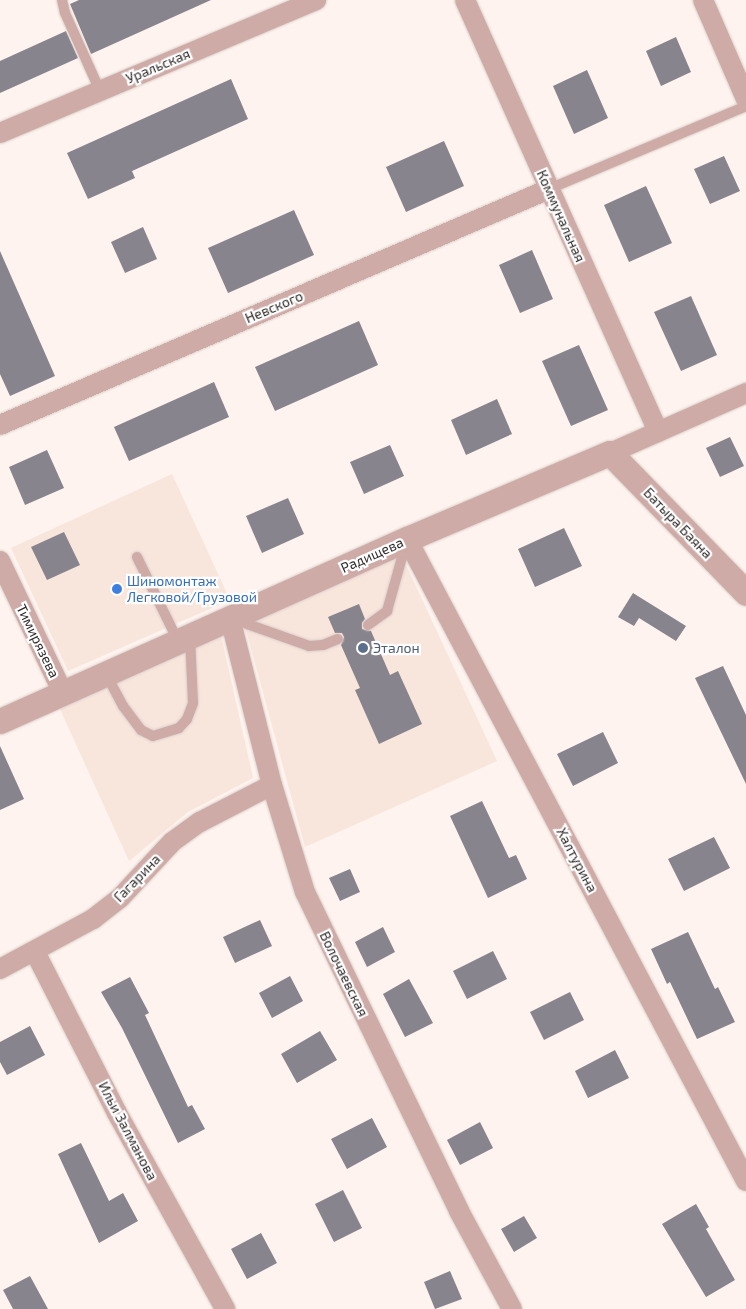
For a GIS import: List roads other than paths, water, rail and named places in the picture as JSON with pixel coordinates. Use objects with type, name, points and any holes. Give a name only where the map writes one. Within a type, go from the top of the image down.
[{"type":"street","name":"Уральская","points":[[0,133],[316,0]]},
{"type":"street","name":"Коммунальная","points":[[465,0],[658,432]]},
{"type":"street","points":[[702,0],[746,99]]},
{"type":"street","name":"Невского","points":[[0,426],[549,189]]},
{"type":"street","name":"Радищева","points":[[0,721],[407,539],[746,393]]},
{"type":"street","name":"Батыра Баяна","points":[[610,453],[745,593]]},
{"type":"street","name":"Халтурина","points":[[407,539],[746,1181]]},
{"type":"street","name":"Тимирязева","points":[[0,562],[63,693]]},
{"type":"street","name":"Волочаевская","points":[[230,618],[272,785],[304,892],[459,1211],[512,1309]]},
{"type":"street","name":"Гагарина","points":[[0,969],[35,952],[93,919],[120,898],[172,842],[193,827],[272,785]]},
{"type":"street","name":"Ильи Залманова","points":[[35,952],[117,1112],[224,1309]]},
{"type":"lane","points":[[62,0],[65,13],[100,91]]},
{"type":"lane","points":[[549,189],[746,106]]},
{"type":"lane","points":[[368,625],[386,611],[407,539]]},
{"type":"lane","points":[[106,674],[123,706],[141,730],[153,736],[179,728],[187,719],[192,703],[184,639],[137,557]]},
{"type":"lane","points":[[230,618],[308,646],[324,645],[338,639]]},
{"type":"place","name":"Шиномонтаж Легковой/Грузовой","points":[[117,589]]},
{"type":"place","name":"Эталон","points":[[363,648]]}]
